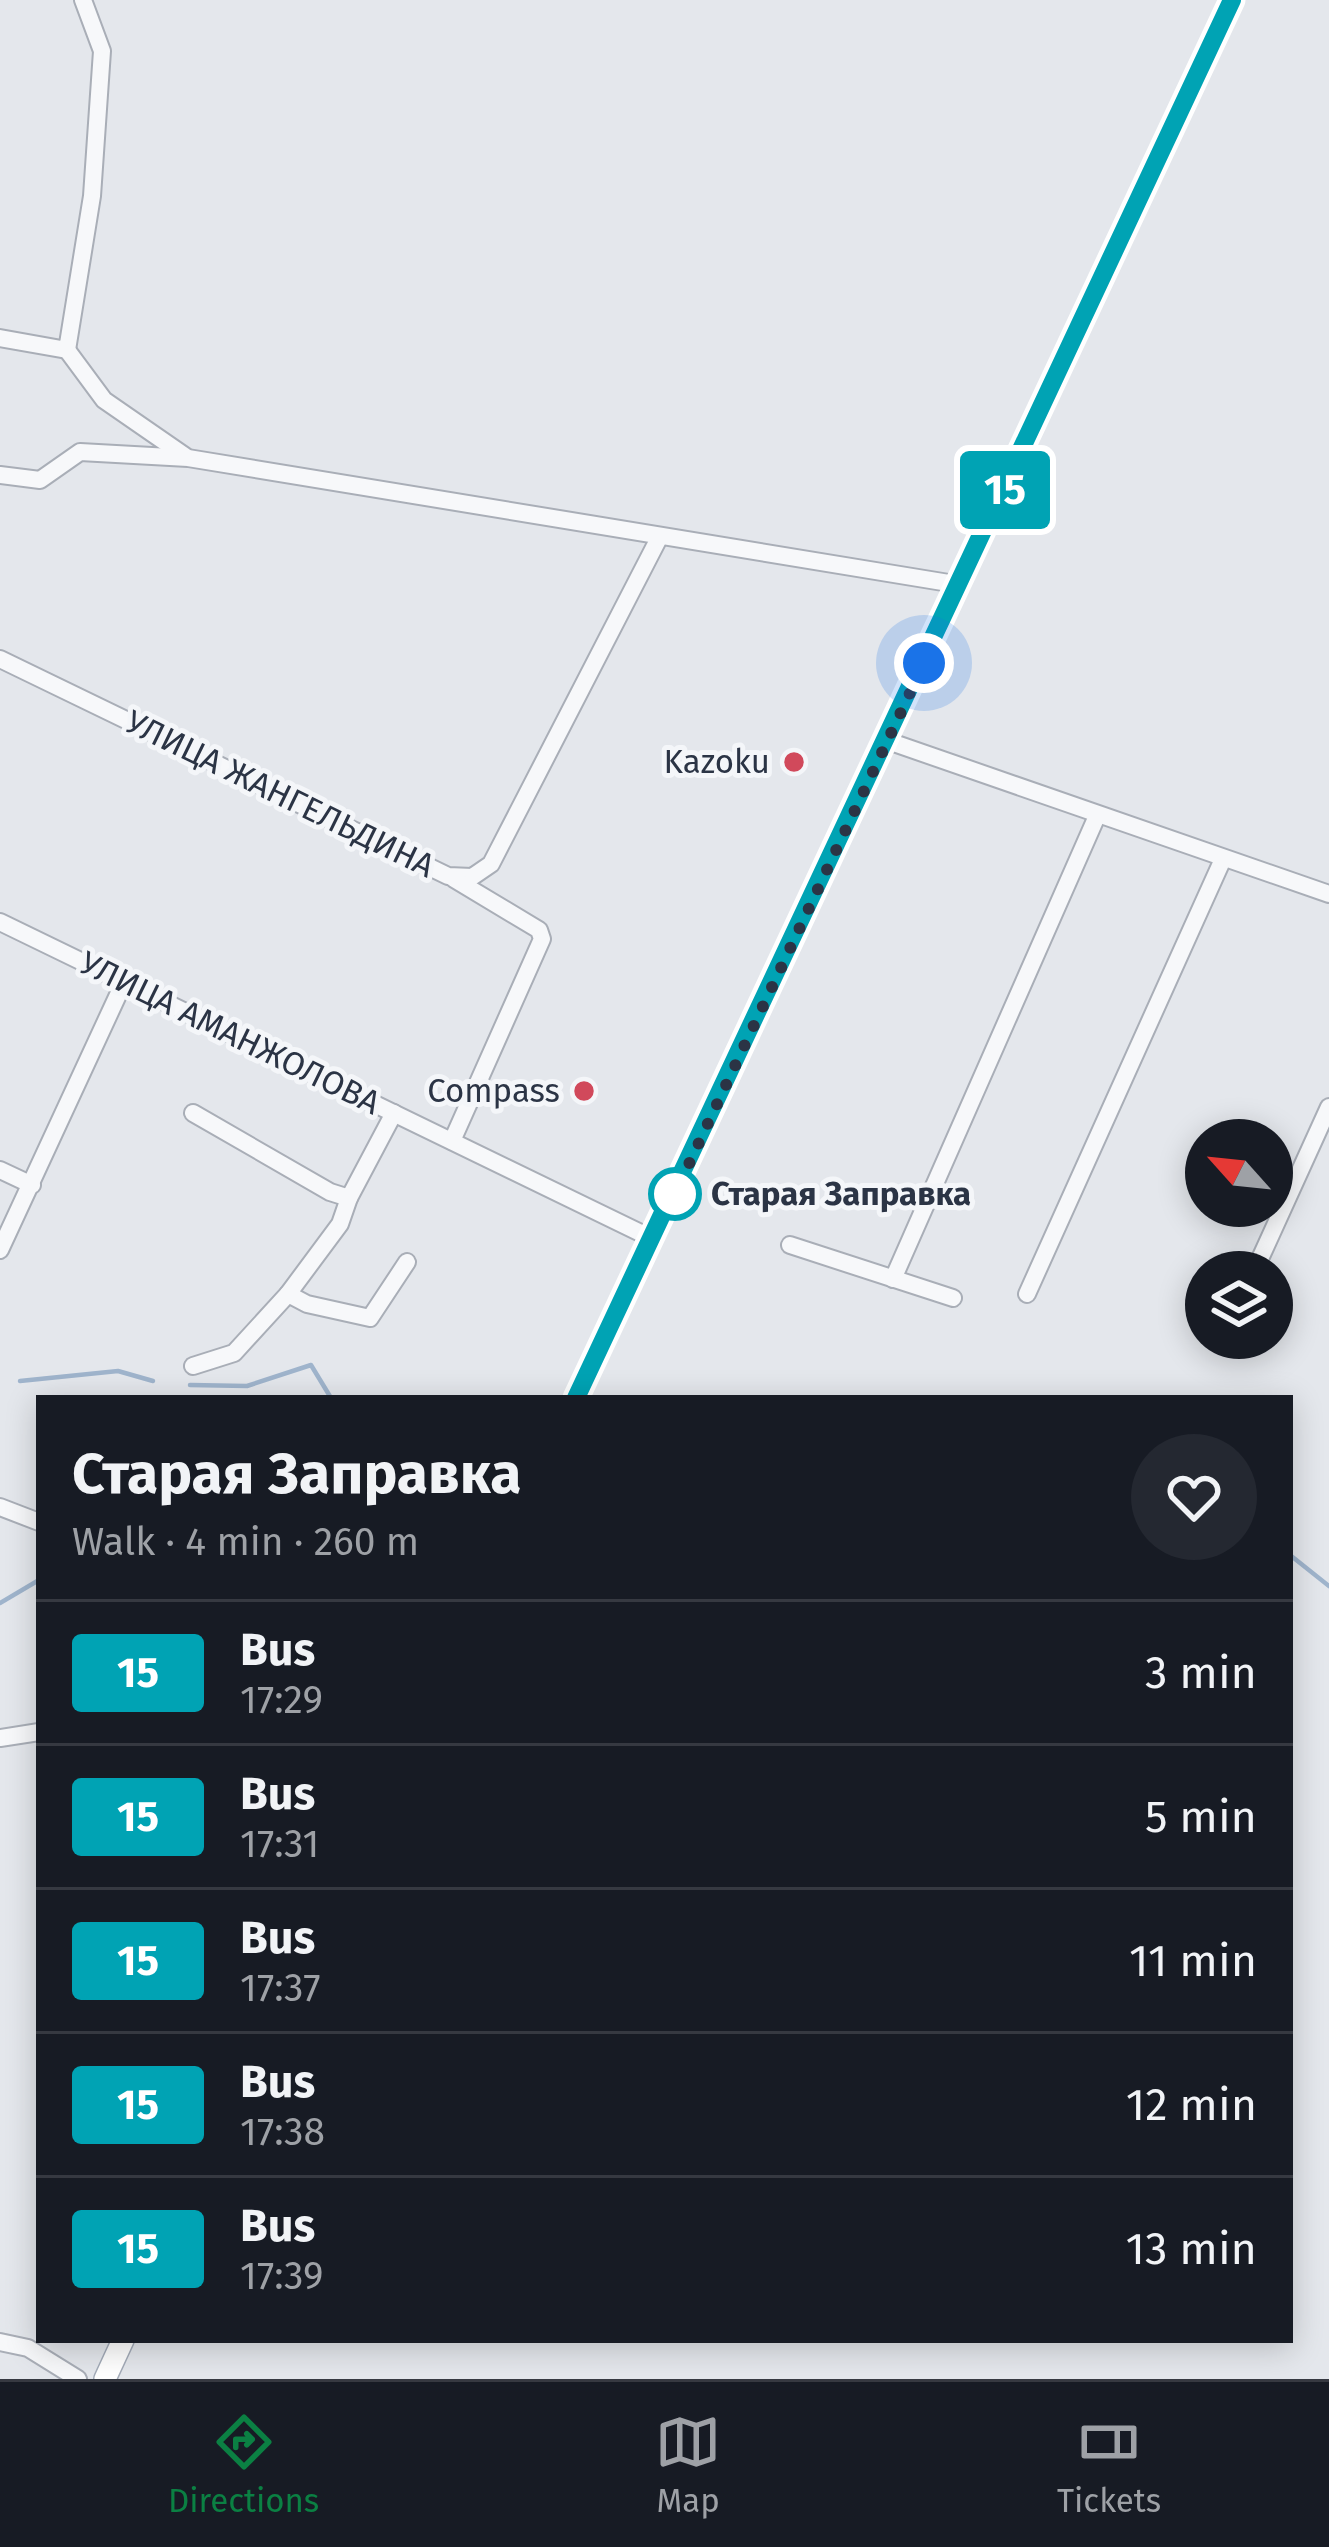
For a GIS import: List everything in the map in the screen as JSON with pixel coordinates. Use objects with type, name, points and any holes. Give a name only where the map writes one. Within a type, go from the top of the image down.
[{"type":"main road","points":[[577,1395],[1232,0]]},
{"type":"main road","points":[[105,2379],[122,2343]]},
{"type":"street","points":[[67,350],[92,196],[102,51],[83,0]]},
{"type":"street","points":[[0,338],[67,350],[104,400],[188,458]]},
{"type":"street","points":[[0,475],[40,480],[80,452],[188,458],[658,540],[961,585]]},
{"type":"street","name":"УЛИЦА ЖАНГЕЛЬДИНА","points":[[0,658],[448,876],[472,877],[491,863],[658,540]]},
{"type":"street","points":[[888,741],[1329,894]]},
{"type":"street","points":[[893,1279],[1097,816]]},
{"type":"street","points":[[1027,1294],[1222,859]]},
{"type":"street","points":[[448,876],[539,930],[542,939],[452,1141]]},
{"type":"street","name":"УЛИЦА АМАНЖОЛОВА","points":[[0,922],[653,1239]]},
{"type":"street","points":[[0,1250],[124,982]]},
{"type":"street","points":[[1264,1251],[1329,1107]]},
{"type":"street","points":[[193,1113],[330,1192],[349,1198]]},
{"type":"street","points":[[193,1366],[243,1346],[288,1294],[340,1224],[394,1113]]},
{"type":"street","points":[[0,1170],[32,1185]]},
{"type":"street","points":[[790,1245],[953,1298]]},
{"type":"street","points":[[288,1294],[307,1304],[370,1318],[406,1262]]},
{"type":"street","points":[[0,1507],[36,1521]]},
{"type":"street","points":[[0,1738],[36,1732]]},
{"type":"street","points":[[0,2342],[28,2348],[78,2379]]},
{"type":"waterway","points":[[190,1385],[247,1386],[311,1365],[329,1395]]},
{"type":"waterway","points":[[20,1381],[118,1371],[153,1381]]},
{"type":"waterway","points":[[1293,1557],[1329,1586]]},
{"type":"waterway","points":[[0,1603],[36,1582]]},
{"type":"bus line","name":"15","points":[[578,1395],[1232,0]]},
{"type":"place","name":"Kazoku","points":[[794,762]]},
{"type":"place","name":"Compass","points":[[584,1091]]},
{"type":"place","name":"Старая Заправка","points":[[675,1194]]},
{"type":"route","points":[[675,1194],[673,1198],[924,663]]}]
